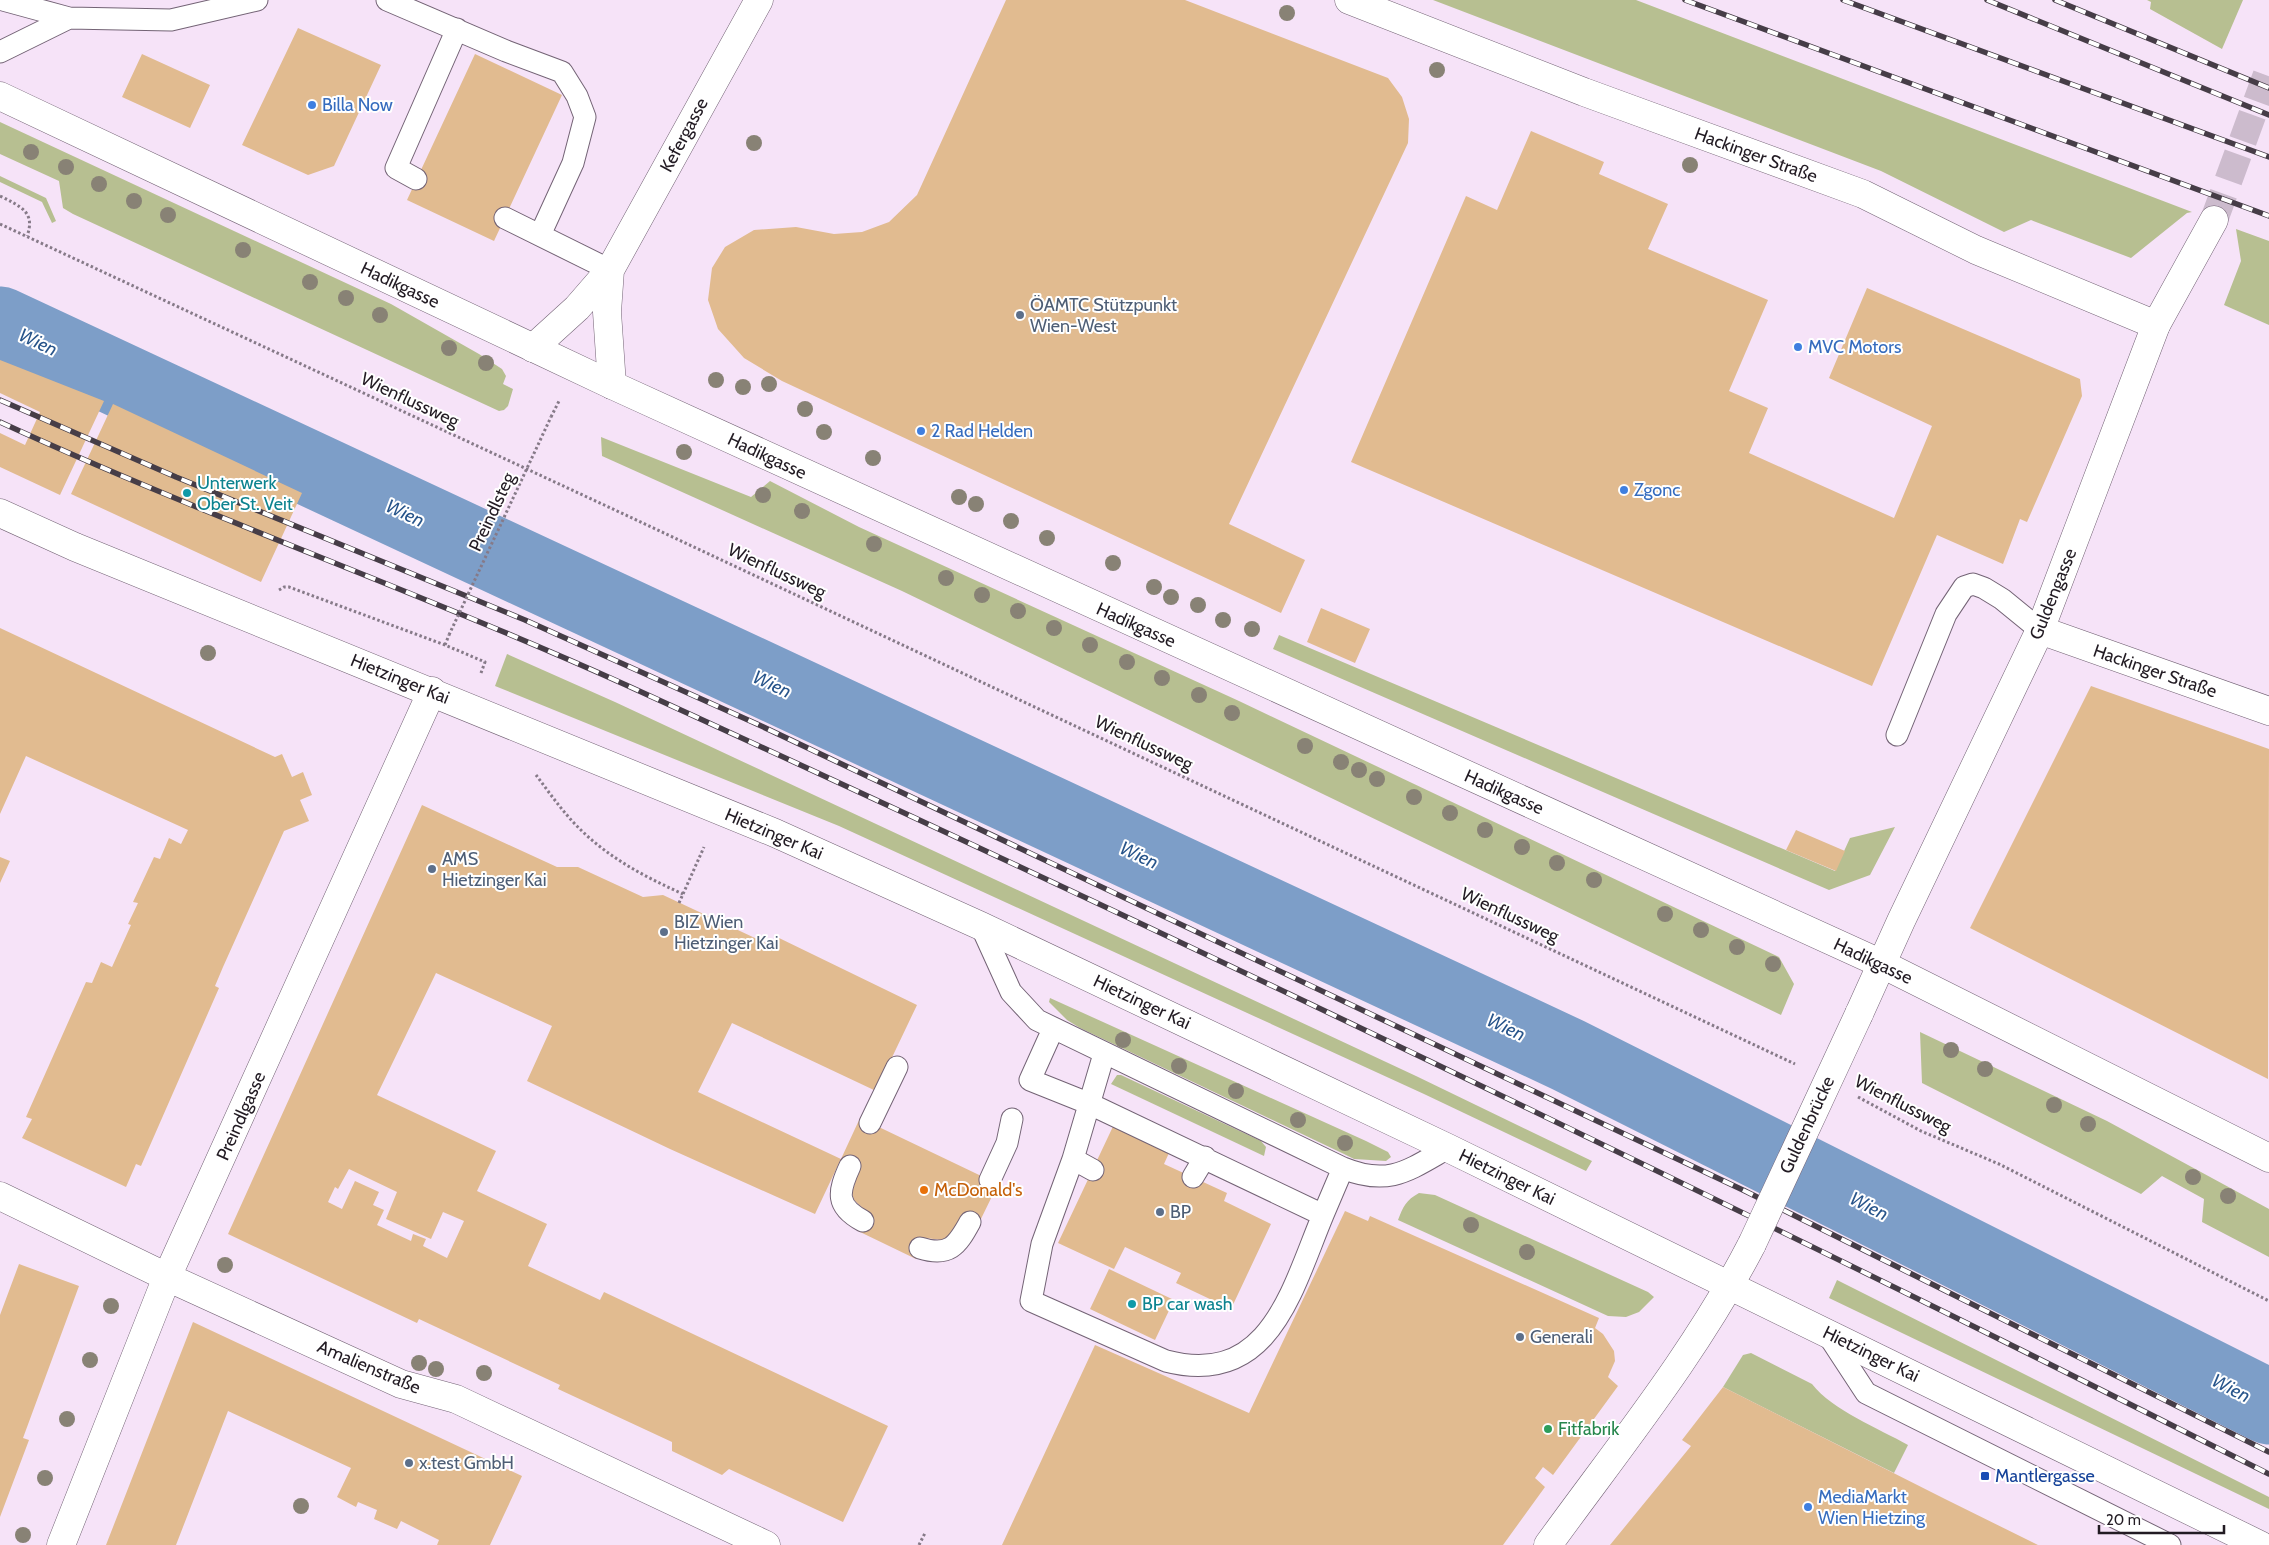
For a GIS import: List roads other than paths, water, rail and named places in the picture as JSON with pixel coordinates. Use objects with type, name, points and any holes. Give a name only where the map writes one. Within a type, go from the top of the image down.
[{"type":"main road","name":"Kefergasse","points":[[533,348],[577,308],[610,270],[759,0]]},
{"type":"main road","name":"Hackinger Straße","points":[[1349,0],[1584,92],[1863,194],[1976,250],[2156,325]]},
{"type":"main road","name":"Hadikgasse","points":[[0,96],[612,385],[1882,964],[2269,1158]]},
{"type":"main road","name":"Guldengasse","points":[[1882,964],[2040,630],[2156,325],[2214,220]]},
{"type":"main road","name":"Kefergasse","points":[[610,270],[607,312],[612,385]]},
{"type":"main road","name":"Hietzinger Kai","points":[[0,513],[75,548],[432,691],[775,833],[981,926],[1448,1148],[1826,1331],[2260,1545]]},
{"type":"main road","name":"Hackinger Straße","points":[[2040,630],[2269,711]]},
{"type":"main road","name":"Preindlgasse","points":[[61,1545],[167,1277],[432,691]]},
{"type":"main road","name":"Guldenbrücke","points":[[1730,1286],[1752,1244],[1882,964]]},
{"type":"main road","name":"Amalienstraße","points":[[0,1196],[167,1277],[402,1384],[456,1399],[766,1545]]},
{"type":"main road","points":[[1548,1545],[1695,1341],[1730,1286]]},
{"type":"lane","points":[[3,0],[69,18],[171,20],[257,0]]},
{"type":"lane","points":[[387,0],[562,72],[577,96],[585,117],[572,163],[540,235]]},
{"type":"lane","points":[[0,52],[69,18]]},
{"type":"lane","points":[[416,179],[396,168],[457,29]]},
{"type":"lane","points":[[505,218],[610,270]]},
{"type":"lane","points":[[1897,735],[1946,614],[1964,587],[1973,584],[1984,588],[2002,599],[2040,630]]},
{"type":"lane","points":[[981,926],[1011,992],[1026,1011],[1053,1029],[1343,1168],[1372,1177],[1392,1176],[1409,1170],[1448,1148]]},
{"type":"lane","points":[[1053,1029],[1030,1080],[1090,1104],[1323,1215]]},
{"type":"lane","points":[[1104,1054],[1073,1160],[1042,1244],[1031,1301],[1166,1361],[1182,1365],[1216,1363],[1234,1359],[1248,1352],[1270,1330],[1288,1298],[1343,1168]]},
{"type":"lane","points":[[870,1123],[897,1066]]},
{"type":"lane","points":[[990,1180],[1008,1143],[1012,1119]]},
{"type":"lane","points":[[1193,1177],[1204,1157]]},
{"type":"lane","points":[[1073,1160],[1093,1170]]},
{"type":"lane","points":[[850,1166],[842,1187],[842,1205],[846,1210],[863,1221]]},
{"type":"lane","points":[[920,1248],[942,1252],[950,1249],[958,1242],[970,1222]]},
{"type":"lane","points":[[1826,1331],[1866,1392],[2170,1545]]},
{"type":"waterway","name":"Wien","points":[[0,324],[1568,1055],[2269,1407]]},
{"type":"tunnel","points":[[2214,220],[2269,69]]},
{"type":"railway","points":[[1685,0],[2269,216]]},
{"type":"railway","points":[[1843,0],[2269,157]]},
{"type":"railway","points":[[1987,0],[2269,115]]},
{"type":"railway","points":[[2055,0],[2269,88]]},
{"type":"railway","points":[[0,400],[176,477],[525,620],[757,724],[1745,1191],[2269,1452]]},
{"type":"railway","points":[[0,422],[156,490],[548,651],[833,780],[1246,973],[1657,1171],[2269,1474]]},
{"type":"place","name":"Billa Now","points":[[312,105]]},
{"type":"place","name":"ÖAMTC Stützpunkt Wien-West","points":[[1020,315]]},
{"type":"place","name":"MVC Motors","points":[[1798,347]]},
{"type":"place","name":"2 Rad Helden","points":[[921,431]]},
{"type":"place","name":"Zgonc","points":[[1624,490]]},
{"type":"place","name":"Unterwerk Ober St. Veit","points":[[187,493]]},
{"type":"place","name":"AMS Hietzinger Kai","points":[[432,869]]},
{"type":"place","name":"BIZ Wien Hietzinger Kai","points":[[664,932]]},
{"type":"place","name":"McDonald's","points":[[924,1190]]},
{"type":"place","name":"BP","points":[[1160,1212]]},
{"type":"place","name":"BP car wash","points":[[1132,1304]]},
{"type":"place","name":"Generali","points":[[1520,1337]]},
{"type":"place","name":"Fitfabrik","points":[[1548,1429]]},
{"type":"place","name":"x.test GmbH","points":[[409,1463]]},
{"type":"place","name":"Mantlergasse","points":[[1985,1476]]},
{"type":"place","name":"MediaMarkt Wien Hietzing","points":[[1808,1507]]}]
